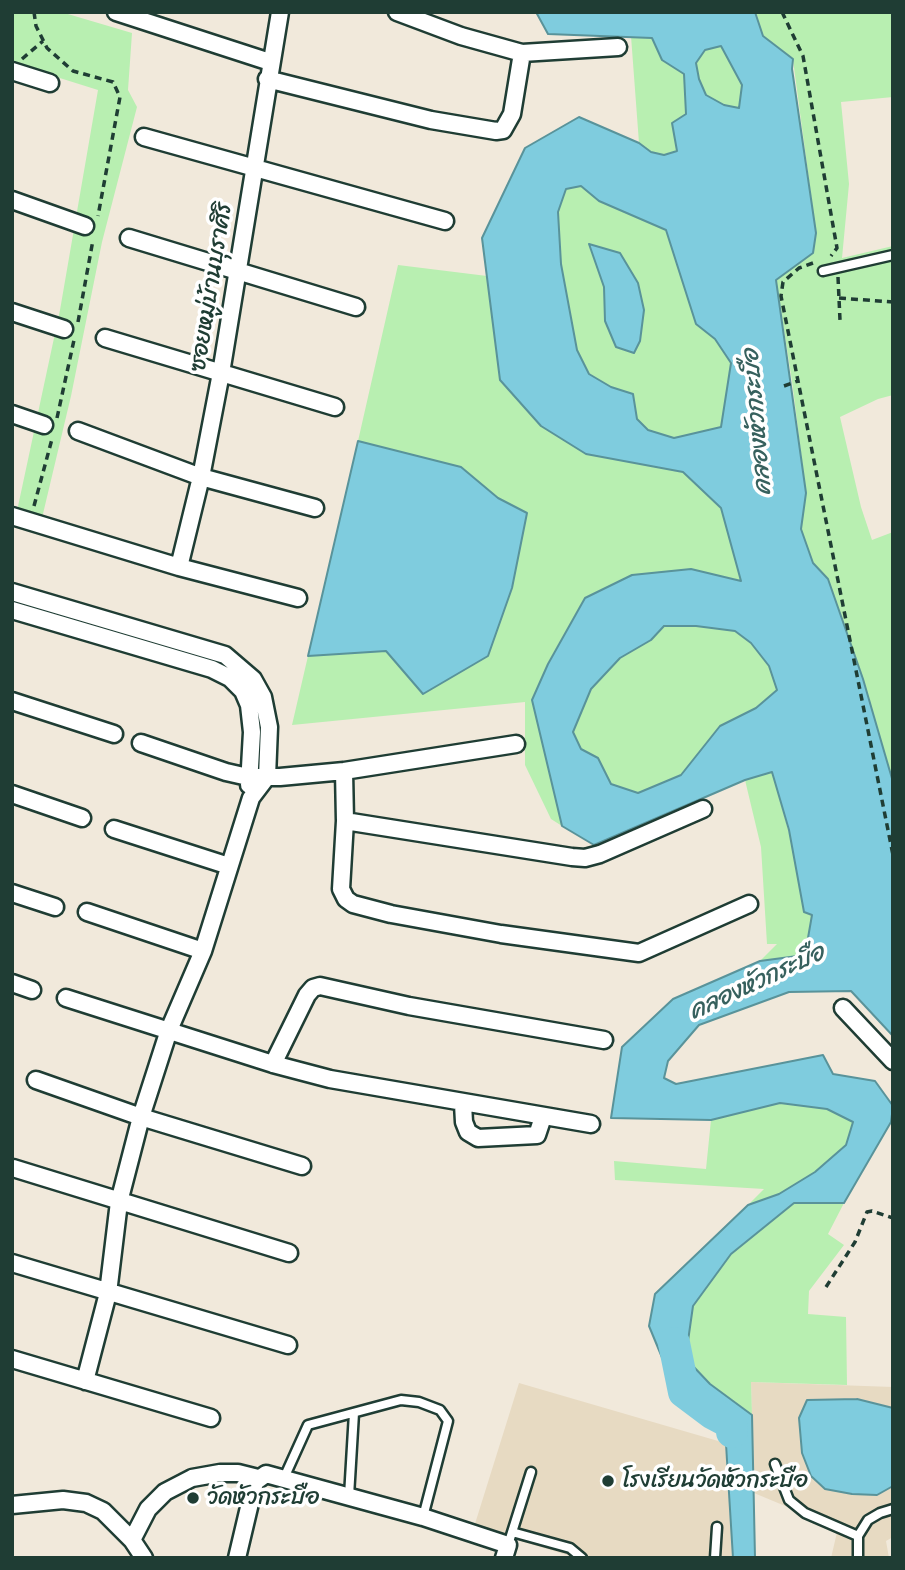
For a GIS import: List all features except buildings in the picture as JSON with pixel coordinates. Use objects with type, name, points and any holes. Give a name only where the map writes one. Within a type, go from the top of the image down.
[{"type":"street","points":[[116,12],[270,62]]},
{"type":"street","name":"ซอยหมู่บ้านบุราศิริ","points":[[179,567],[201,477],[221,373],[280,12]]},
{"type":"street","points":[[397,12],[461,36],[522,53],[618,47]]},
{"type":"street","points":[[267,79],[431,120],[496,131],[503,130],[512,114],[522,53]]},
{"type":"street","points":[[12,69],[50,83]]},
{"type":"street","points":[[144,137],[445,221]]},
{"type":"street","points":[[12,200],[91,230]]},
{"type":"street","points":[[129,237],[356,307]]},
{"type":"street","points":[[12,312],[64,329]]},
{"type":"street","points":[[105,338],[335,407]]},
{"type":"street","points":[[12,414],[51,429]]},
{"type":"street","points":[[78,432],[201,477],[315,508]]},
{"type":"street","points":[[12,516],[179,567],[298,598]]},
{"type":"street","points":[[12,592],[106,620],[215,661],[237,684],[249,705],[252,732],[248,776],[251,798]]},
{"type":"street","points":[[12,610],[101,636],[215,661],[234,661],[253,679],[263,697],[268,727],[267,777],[251,798],[203,951],[169,1030],[141,1117],[120,1202],[108,1293],[85,1381]]},
{"type":"street","points":[[101,636],[106,620]]},
{"type":"street","points":[[12,701],[114,734]]},
{"type":"street","points":[[141,743],[226,772],[267,777],[344,771],[516,744]]},
{"type":"street","points":[[344,771],[345,821],[341,889],[346,899],[353,904],[391,914],[501,934],[639,953],[749,904]]},
{"type":"street","points":[[12,794],[82,818]]},
{"type":"street","points":[[345,821],[585,858],[703,809]]},
{"type":"street","points":[[114,828],[229,866]]},
{"type":"street","points":[[12,893],[55,907]]},
{"type":"street","points":[[87,912],[203,951]]},
{"type":"street","points":[[12,983],[32,990]]},
{"type":"street","points":[[273,1064],[307,995],[313,988],[320,986],[409,1006],[604,1040]]},
{"type":"street","points":[[65,998],[273,1064],[330,1079],[591,1124]]},
{"type":"street","points":[[844,1008],[893,1061]]},
{"type":"street","points":[[36,1080],[141,1117],[302,1166]]},
{"type":"street","points":[[463,1104],[464,1122],[468,1132],[478,1138],[537,1135],[543,1116]]},
{"type":"street","points":[[13,1168],[289,1253]]},
{"type":"street","points":[[12,1263],[288,1345]]},
{"type":"street","points":[[12,1359],[211,1418]]},
{"type":"street","points":[[132,1540],[148,1509],[164,1492],[192,1478],[238,1473],[258,1478]]},
{"type":"street","points":[[237,1558],[253,1488],[258,1478],[266,1474],[423,1517],[508,1545]]},
{"type":"street","points":[[12,1505],[63,1500],[86,1503],[103,1511],[132,1540],[144,1558]]},
{"type":"lane","points":[[823,271],[893,255]]},
{"type":"lane","points":[[284,1478],[308,1425],[409,1400],[430,1405],[445,1415],[448,1421],[423,1517]]},
{"type":"lane","points":[[349,1496],[354,1413]]},
{"type":"lane","points":[[775,1464],[789,1500],[805,1513],[858,1536]]},
{"type":"lane","points":[[531,1472],[508,1545],[570,1548],[582,1558]]},
{"type":"lane","points":[[858,1558],[858,1536],[868,1520],[893,1509]]},
{"type":"lane","points":[[715,1558],[717,1527]]},
{"type":"path","points":[[30,522],[120,97],[113,82],[72,71],[47,48],[36,26],[34,12]]},
{"type":"path","points":[[782,12],[803,56],[837,248],[831,256],[799,268],[783,282],[781,296],[893,855]]},
{"type":"path","points":[[12,69],[43,41]]},
{"type":"path","points":[[838,268],[840,320]]},
{"type":"path","points":[[839,298],[893,302]]},
{"type":"path","points":[[784,386],[798,382]]},
{"type":"path","points":[[826,1287],[855,1242],[867,1212],[893,1218]]},
{"type":"shaded area","points":[[751,1382],[893,1387],[893,1537],[886,1541],[889,1558],[831,1558],[838,1528],[754,1493]]},
{"type":"shaded area","name":"โรงเรียนวัดหัวกระบือ","points":[[519,1383],[725,1443],[733,1558],[577,1558],[474,1527]]},
{"type":"green space","points":[[12,12],[61,12],[132,33],[128,90],[137,107],[102,242],[71,396],[42,518],[17,511],[60,310],[98,90],[12,63]]},
{"type":"green space","points":[[756,12],[893,12],[893,97],[841,102],[849,184],[842,258],[893,246],[893,395],[840,417],[861,507],[872,540],[893,532],[893,782],[863,679],[828,580],[813,563],[801,529],[806,493],[776,280],[813,253],[816,233],[793,60],[763,36]]},
{"type":"green space","points":[[631,36],[653,38],[662,60],[684,74],[686,114],[673,123],[677,151],[664,155],[651,152],[639,143]]},
{"type":"green space","points":[[721,46],[742,85],[739,108],[724,105],[706,95],[699,79],[696,63],[705,50]]},
{"type":"green space","points":[[581,185],[599,201],[666,230],[696,324],[715,339],[731,363],[721,427],[674,438],[648,430],[637,419],[633,394],[611,387],[590,374],[577,350],[561,264],[558,212],[566,189]],"holes":[[[589,245],[634,353],[616,347],[605,321],[604,287]]]},
{"type":"green space","points":[[398,265],[487,276],[500,380],[541,426],[586,454],[683,472],[721,508],[741,582],[691,569],[584,599],[548,663],[532,700],[562,826],[551,819],[525,765],[525,702],[292,725],[308,656],[386,651],[526,513],[498,498],[461,467],[358,441]]},
{"type":"green space","points":[[664,626],[696,626],[735,631],[751,643],[769,666],[777,690],[756,708],[720,726],[681,775],[638,793],[611,784],[598,758],[581,749],[573,732],[591,689],[620,658],[651,640]]},
{"type":"green space","points":[[772,772],[812,915],[805,955],[760,961],[777,944],[767,944],[761,847],[745,780]]},
{"type":"green space","points":[[780,1103],[827,1109],[853,1122],[846,1145],[815,1172],[779,1194],[748,1205],[764,1189],[615,1180],[614,1161],[706,1169],[711,1120]]},
{"type":"green space","points":[[794,1202],[844,1203],[828,1234],[844,1245],[809,1291],[808,1314],[846,1317],[847,1385],[751,1382],[752,1415],[710,1384],[692,1365],[688,1341],[693,1306],[731,1254]]},
{"type":"water","points":[[536,12],[755,12],[763,36],[793,59],[792,69],[816,233],[813,253],[776,280],[806,493],[801,529],[813,563],[828,579],[863,679],[893,782],[893,1036],[851,991],[789,992],[699,1025],[668,1061],[664,1078],[676,1084],[823,1055],[833,1074],[875,1081],[893,1106],[891,1122],[844,1203],[794,1203],[731,1254],[693,1306],[688,1341],[692,1365],[710,1384],[752,1415],[755,1558],[733,1558],[725,1428],[668,1372],[649,1326],[655,1294],[748,1205],[779,1194],[815,1172],[846,1145],[853,1122],[827,1109],[780,1103],[711,1120],[611,1118],[622,1047],[673,999],[760,961],[805,955],[812,915],[804,912],[789,830],[772,772],[745,780],[594,845],[562,826],[532,700],[548,664],[585,598],[632,575],[691,569],[741,581],[721,508],[683,472],[586,454],[541,426],[500,380],[482,238],[525,148],[579,117],[639,143],[651,152],[664,155],[677,151],[672,123],[686,114],[684,74],[662,60],[652,38],[548,34]],"holes":[[[721,46],[742,85],[739,108],[724,105],[706,95],[699,79],[696,63],[705,50]],[[581,186],[599,201],[666,230],[696,324],[715,339],[731,363],[721,427],[674,438],[648,430],[637,419],[633,394],[611,387],[589,374],[577,350],[561,264],[558,212],[566,189]],[[664,626],[696,626],[735,631],[751,643],[769,666],[777,690],[756,708],[720,726],[681,775],[638,793],[611,784],[598,758],[581,749],[573,732],[591,689],[620,658],[651,640]]]},
{"type":"water","points":[[589,244],[620,253],[638,283],[644,310],[640,341],[634,353],[616,347],[605,321],[604,287]]},
{"type":"water","points":[[358,441],[461,467],[498,498],[527,513],[512,588],[488,656],[423,694],[386,651],[308,656]]},
{"type":"water","points":[[857,1399],[893,1408],[893,1486],[877,1495],[825,1489],[811,1476],[802,1453],[799,1418],[807,1400]]},
{"type":"waterway","name":"คลองหัวกระบือ","points":[[674,1343],[684,1392],[712,1413],[731,1423],[732,1432]]},
{"type":"place","name":"โรงเรียนวัดหัวกระบือ","points":[[608,1481]]},
{"type":"place","name":"วัดหัวกระบือ","points":[[193,1498]]}]
